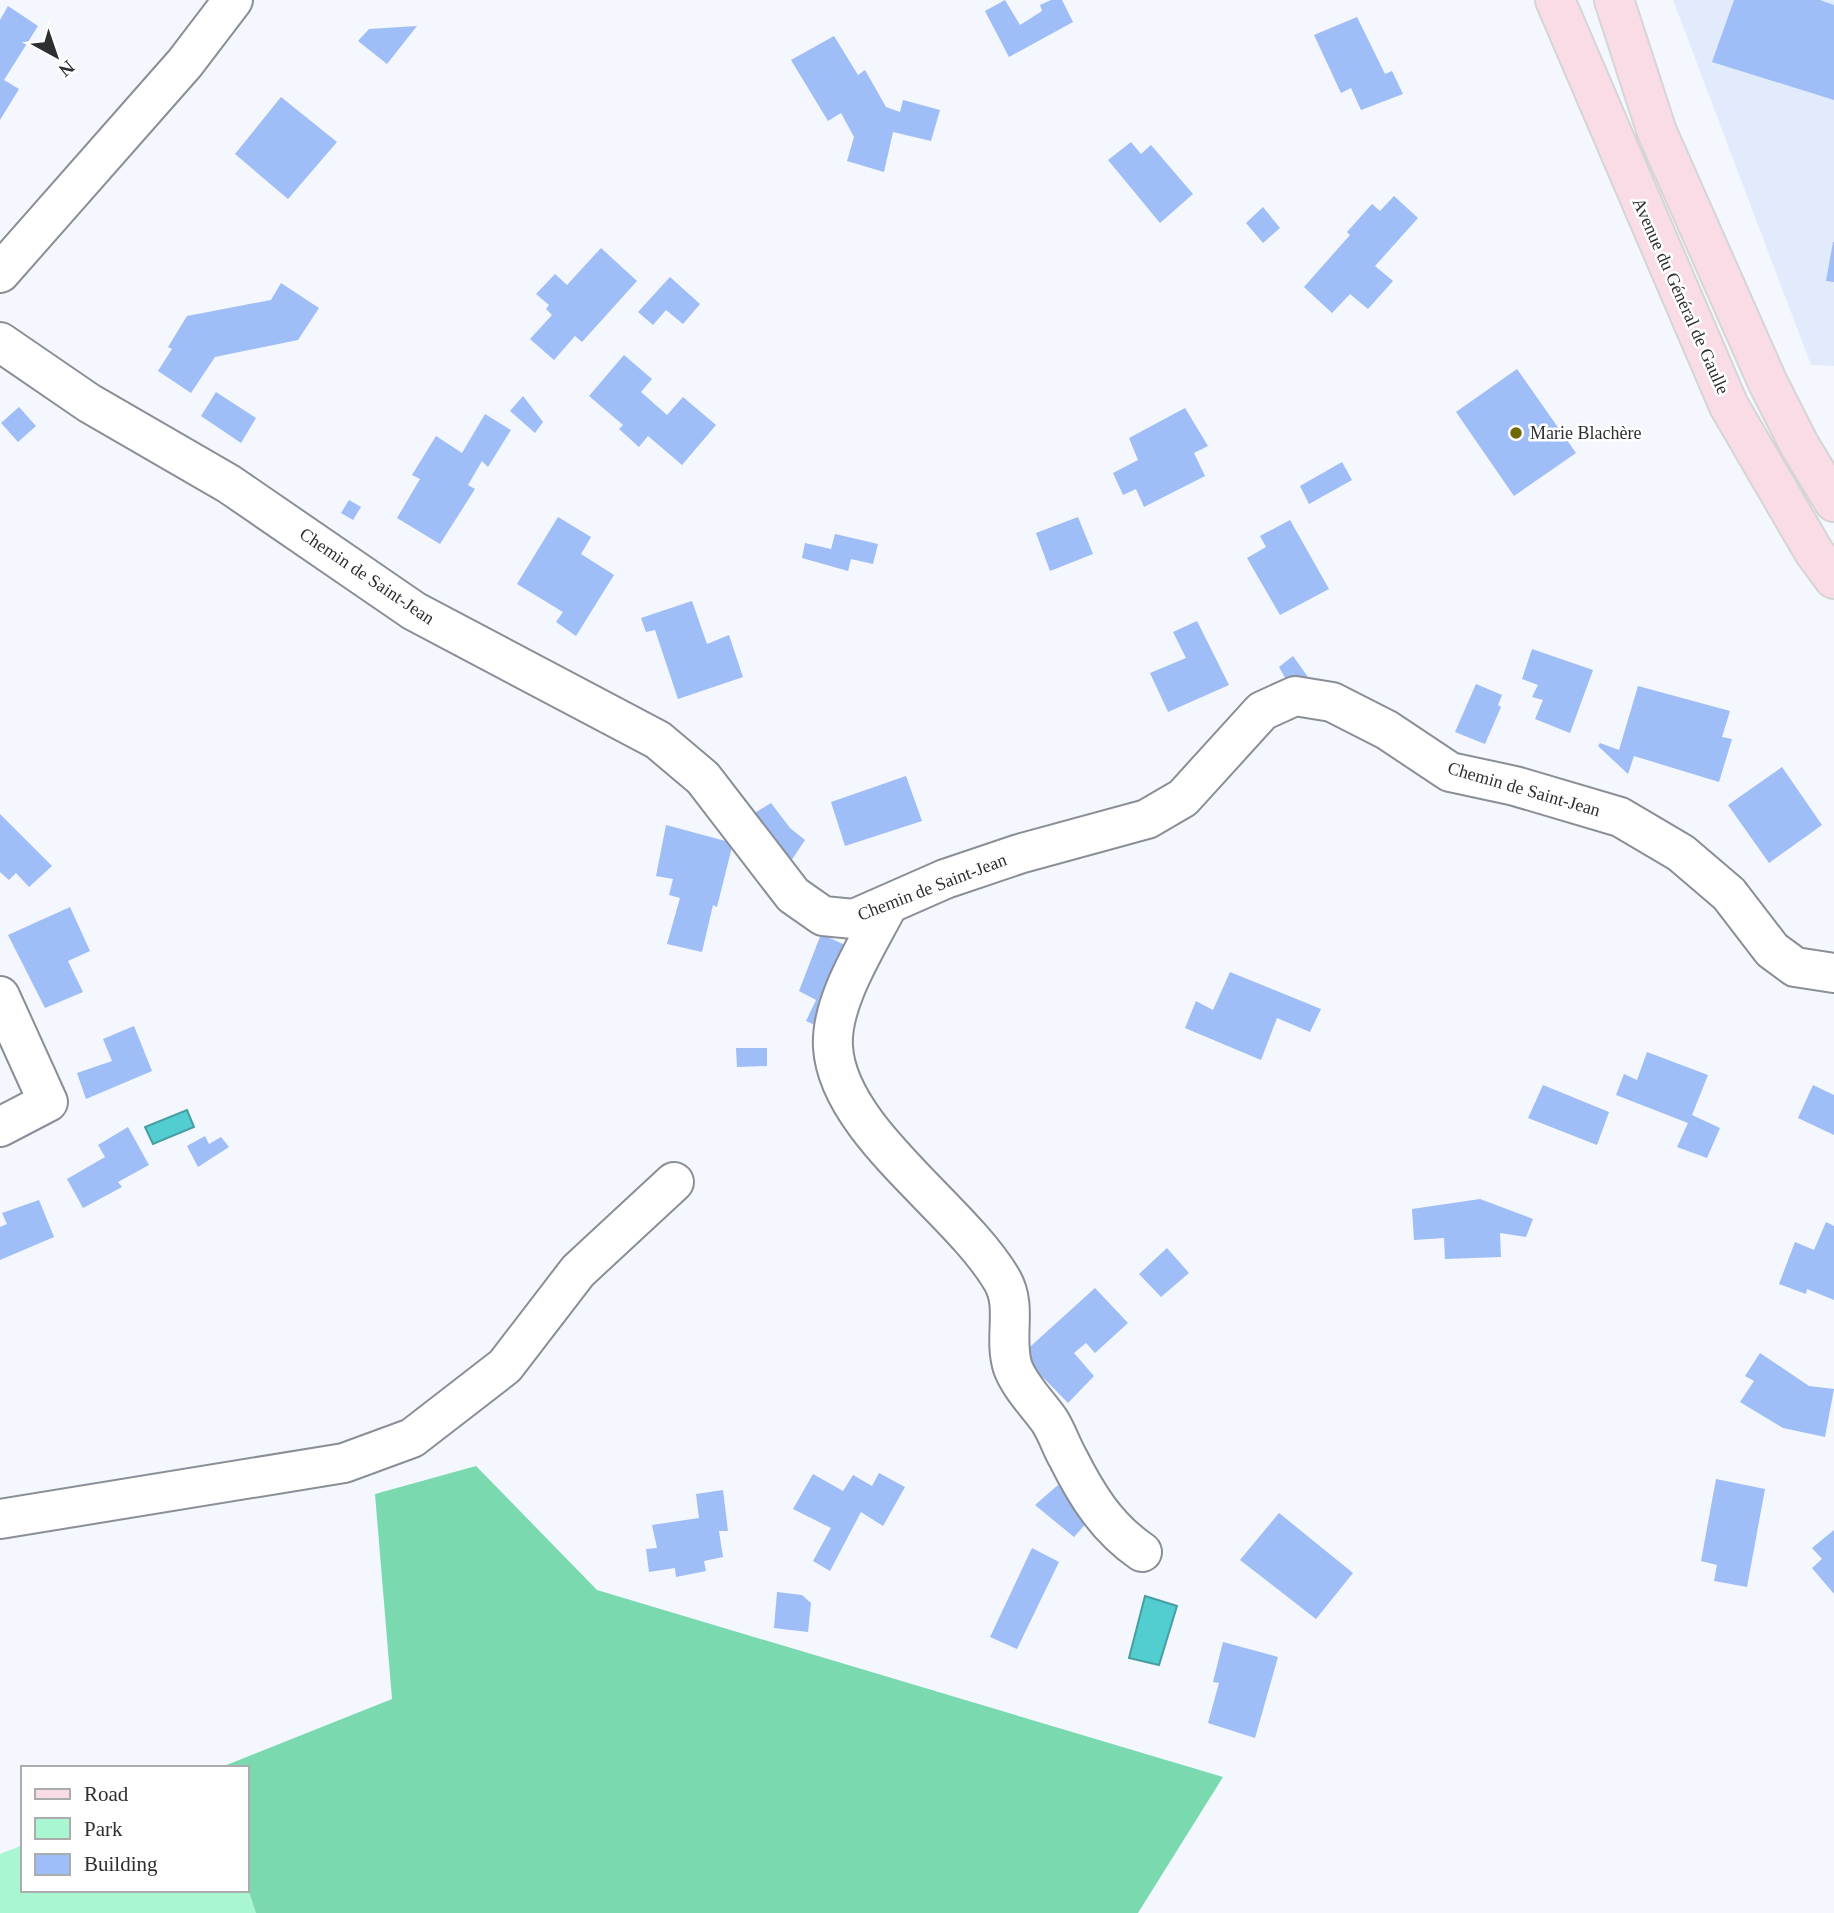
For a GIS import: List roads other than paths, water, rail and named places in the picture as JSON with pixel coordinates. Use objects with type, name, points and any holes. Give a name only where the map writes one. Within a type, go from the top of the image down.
[{"type":"main road","name":"Avenue du Général de Gaulle","points":[[1555,0],[1729,406],[1814,552],[1834,579]]},
{"type":"main road","points":[[1614,0],[1657,132],[1768,383],[1800,446],[1834,502]]},
{"type":"street","points":[[0,273],[186,63],[233,0]]},
{"type":"street","name":"Chemin de Saint-Jean","points":[[0,342],[89,403],[229,484],[414,611],[658,740],[703,778],[793,895],[823,916],[854,919],[945,879],[1018,854],[1147,819],[1183,798],[1262,711],[1295,696],[1332,702],[1343,707],[1387,730],[1450,772],[1515,786],[1620,817],[1681,853],[1729,894],[1772,950],[1795,967],[1834,972]]},
{"type":"street","points":[[888,905],[838,1009],[833,1047],[840,1079],[854,1109],[952,1216],[1002,1279],[1009,1294],[1007,1341],[1013,1368],[1023,1387],[1050,1422],[1103,1519],[1121,1538],[1142,1552]]},
{"type":"street","points":[[0,996],[48,1102],[0,1127]]},
{"type":"street","points":[[0,1519],[344,1464],[412,1438],[505,1366],[578,1271],[674,1182]]},
{"type":"water","points":[[187,1110],[194,1127],[153,1144],[145,1127]]},
{"type":"water","points":[[1145,1596],[1177,1606],[1159,1665],[1129,1658]]},
{"type":"place","name":"Marie Blachère","points":[[1516,433]]}]
